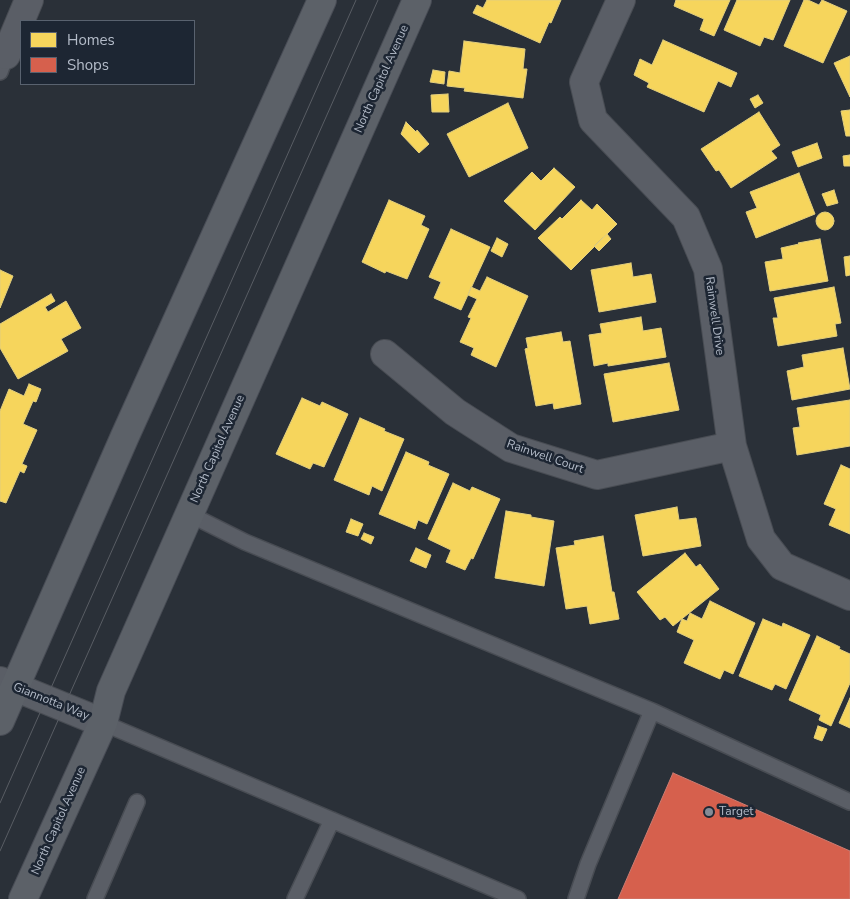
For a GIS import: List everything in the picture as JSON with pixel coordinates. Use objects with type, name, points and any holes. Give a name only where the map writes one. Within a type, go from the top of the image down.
[{"type":"main road","points":[[0,721],[8,684],[125,436],[322,0]]},
{"type":"main road","name":"North Capitol Avenue","points":[[23,899],[103,723],[111,691],[417,0]]},
{"type":"street","points":[[21,20],[30,0]]},
{"type":"street","name":"Rainwell Drive","points":[[621,0],[584,82],[593,120],[686,217],[708,268],[732,446],[761,539],[782,566],[850,596]]},
{"type":"street","points":[[2,60],[20,21]]},
{"type":"street","name":"Rainwell Court","points":[[385,354],[455,412],[511,448],[597,475],[732,446]]},
{"type":"street","name":"Giannotta Way","points":[[8,684],[103,723]]},
{"type":"lane","points":[[189,514],[246,542],[652,711],[850,802]]},
{"type":"lane","points":[[576,899],[588,864],[652,711]]},
{"type":"lane","points":[[103,723],[518,899]]},
{"type":"lane","points":[[95,899],[137,802]]},
{"type":"lane","points":[[295,899],[332,820]]},
{"type":"building: Homes","points":[[487,0],[561,0],[540,43],[473,13],[477,5],[483,8]]},
{"type":"building: Homes","points":[[676,0],[730,0],[714,36],[700,30],[704,19],[674,6]]},
{"type":"building: Homes","points":[[737,0],[790,0],[773,40],[764,37],[760,46],[724,30]]},
{"type":"building: Homes","points":[[804,0],[819,5],[822,0],[847,11],[823,63],[784,46]]},
{"type":"building: Homes","points":[[663,40],[737,73],[731,87],[718,81],[704,112],[647,87],[649,83],[634,75],[640,59],[652,65]]},
{"type":"building: Homes","points":[[464,41],[525,49],[523,69],[527,69],[523,98],[464,91],[465,88],[447,86],[449,71],[460,73]]},
{"type":"building: Homes","points":[[850,56],[850,97],[834,63]]},
{"type":"building: Homes","points":[[433,70],[445,72],[444,84],[430,82]]},
{"type":"building: Homes","points":[[448,94],[449,112],[432,112],[431,95]]},
{"type":"building: Homes","points":[[758,95],[763,103],[755,108],[750,99]]},
{"type":"building: Homes","points":[[508,103],[528,148],[469,177],[447,134]]},
{"type":"building: Homes","points":[[850,110],[850,136],[846,136],[841,111]]},
{"type":"building: Homes","points":[[759,112],[780,145],[771,151],[777,158],[731,188],[719,170],[716,171],[701,149]]},
{"type":"building: Homes","points":[[406,122],[416,132],[417,130],[429,144],[419,153],[401,134]]},
{"type":"building: Homes","points":[[817,143],[822,158],[798,167],[792,152]]},
{"type":"building: Homes","points":[[850,155],[850,166],[844,166],[843,156]]},
{"type":"building: Homes","points":[[554,168],[575,187],[535,230],[504,201],[532,172],[541,181]]},
{"type":"building: Homes","points":[[799,173],[815,214],[756,238],[746,212],[757,208],[750,192]]},
{"type":"building: Homes","points":[[834,190],[838,203],[827,206],[822,194]]},
{"type":"building: Homes","points":[[389,200],[425,216],[421,225],[429,229],[407,279],[386,271],[385,273],[362,262]]},
{"type":"building: Homes","points":[[581,200],[592,210],[597,204],[617,224],[571,270],[538,238],[560,217],[562,219]]},
{"type":"building: Homes","points":[[825,212],[831,215],[834,221],[831,227],[825,230],[819,227],[816,221],[819,215]]},
{"type":"building: Homes","points":[[451,229],[490,247],[461,310],[434,298],[441,282],[429,277]]},
{"type":"building: Homes","points":[[607,234],[611,239],[599,251],[594,246]]},
{"type":"building: Homes","points":[[497,238],[508,244],[502,257],[491,251]]},
{"type":"building: Homes","points":[[820,239],[828,281],[770,291],[765,262],[783,259],[781,248]]},
{"type":"building: Homes","points":[[850,256],[850,275],[846,276],[844,257]]},
{"type":"building: Homes","points":[[631,263],[633,277],[651,274],[656,302],[599,312],[591,270]]},
{"type":"building: Homes","points":[[0,270],[13,276],[0,308]]},
{"type":"building: Homes","points":[[487,277],[528,296],[496,367],[471,355],[474,348],[460,342],[471,318],[468,317],[477,299],[468,295],[471,287],[480,291]]},
{"type":"building: Homes","points":[[834,287],[841,323],[835,324],[837,336],[778,346],[773,318],[778,318],[774,298]]},
{"type":"building: Homes","points":[[51,294],[55,301],[45,307],[48,312],[66,301],[81,328],[61,339],[68,351],[18,379],[0,348],[0,324]]},
{"type":"building: Homes","points":[[641,317],[643,331],[661,328],[666,357],[608,366],[608,363],[594,366],[589,335],[602,333],[600,324]]},
{"type":"building: Homes","points":[[561,332],[563,342],[570,341],[581,404],[554,409],[553,403],[536,406],[525,349],[528,348],[526,338]]},
{"type":"building: Homes","points":[[843,348],[850,389],[792,400],[787,371],[804,367],[802,355]]},
{"type":"building: Homes","points":[[669,363],[679,410],[613,422],[604,374]]},
{"type":"building: Homes","points":[[29,384],[41,389],[36,402],[33,401],[23,424],[37,430],[22,464],[27,466],[24,473],[20,471],[6,503],[0,501],[0,411],[9,389],[24,396]]},
{"type":"building: Homes","points":[[302,398],[320,406],[322,402],[348,414],[324,467],[313,463],[310,469],[276,454]]},
{"type":"building: Homes","points":[[850,400],[850,446],[797,455],[793,428],[800,427],[797,408]]},
{"type":"building: Homes","points":[[360,418],[404,439],[382,491],[372,486],[369,495],[334,480]]},
{"type":"building: Homes","points":[[406,452],[429,462],[428,465],[449,474],[427,524],[418,520],[415,529],[379,514]]},
{"type":"building: Homes","points":[[841,465],[850,469],[850,534],[829,525],[836,509],[824,504]]},
{"type":"building: Homes","points":[[453,483],[470,491],[472,487],[500,499],[473,559],[471,558],[465,570],[446,562],[451,550],[428,539]]},
{"type":"building: Homes","points":[[677,507],[679,520],[696,518],[701,546],[643,556],[635,515]]},
{"type":"building: Homes","points":[[506,511],[554,521],[544,586],[495,578]]},
{"type":"building: Homes","points":[[351,519],[363,524],[358,536],[346,532]]},
{"type":"building: Homes","points":[[364,533],[374,537],[371,544],[361,539]]},
{"type":"building: Homes","points":[[603,536],[612,592],[614,592],[619,619],[590,624],[587,606],[566,609],[556,548],[575,545],[574,541]]},
{"type":"building: Homes","points":[[416,548],[431,555],[426,568],[410,561]]},
{"type":"building: Homes","points":[[685,553],[696,567],[700,564],[719,589],[673,626],[665,617],[660,620],[637,592]]},
{"type":"building: Homes","points":[[710,601],[755,623],[733,674],[724,670],[720,679],[684,663],[694,640],[677,632],[682,619],[687,621],[690,613],[702,619]]},
{"type":"building: Homes","points":[[763,619],[782,627],[783,623],[810,635],[786,689],[775,684],[772,690],[739,676]]},
{"type":"building: Homes","points":[[817,636],[850,654],[850,683],[831,726],[819,720],[821,715],[789,700]]},
{"type":"building: Homes","points":[[850,698],[850,728],[839,723]]},
{"type":"building: Homes","points":[[818,726],[827,729],[822,741],[814,738]]},
{"type":"building: Shops","name":"Target","points":[[673,773],[850,851],[850,899],[618,899]]},
{"type":"tram line","points":[[0,803],[356,0]]},
{"type":"tram line","points":[[0,851],[378,0]]},
{"type":"place","name":"Target","points":[[709,812]]}]
